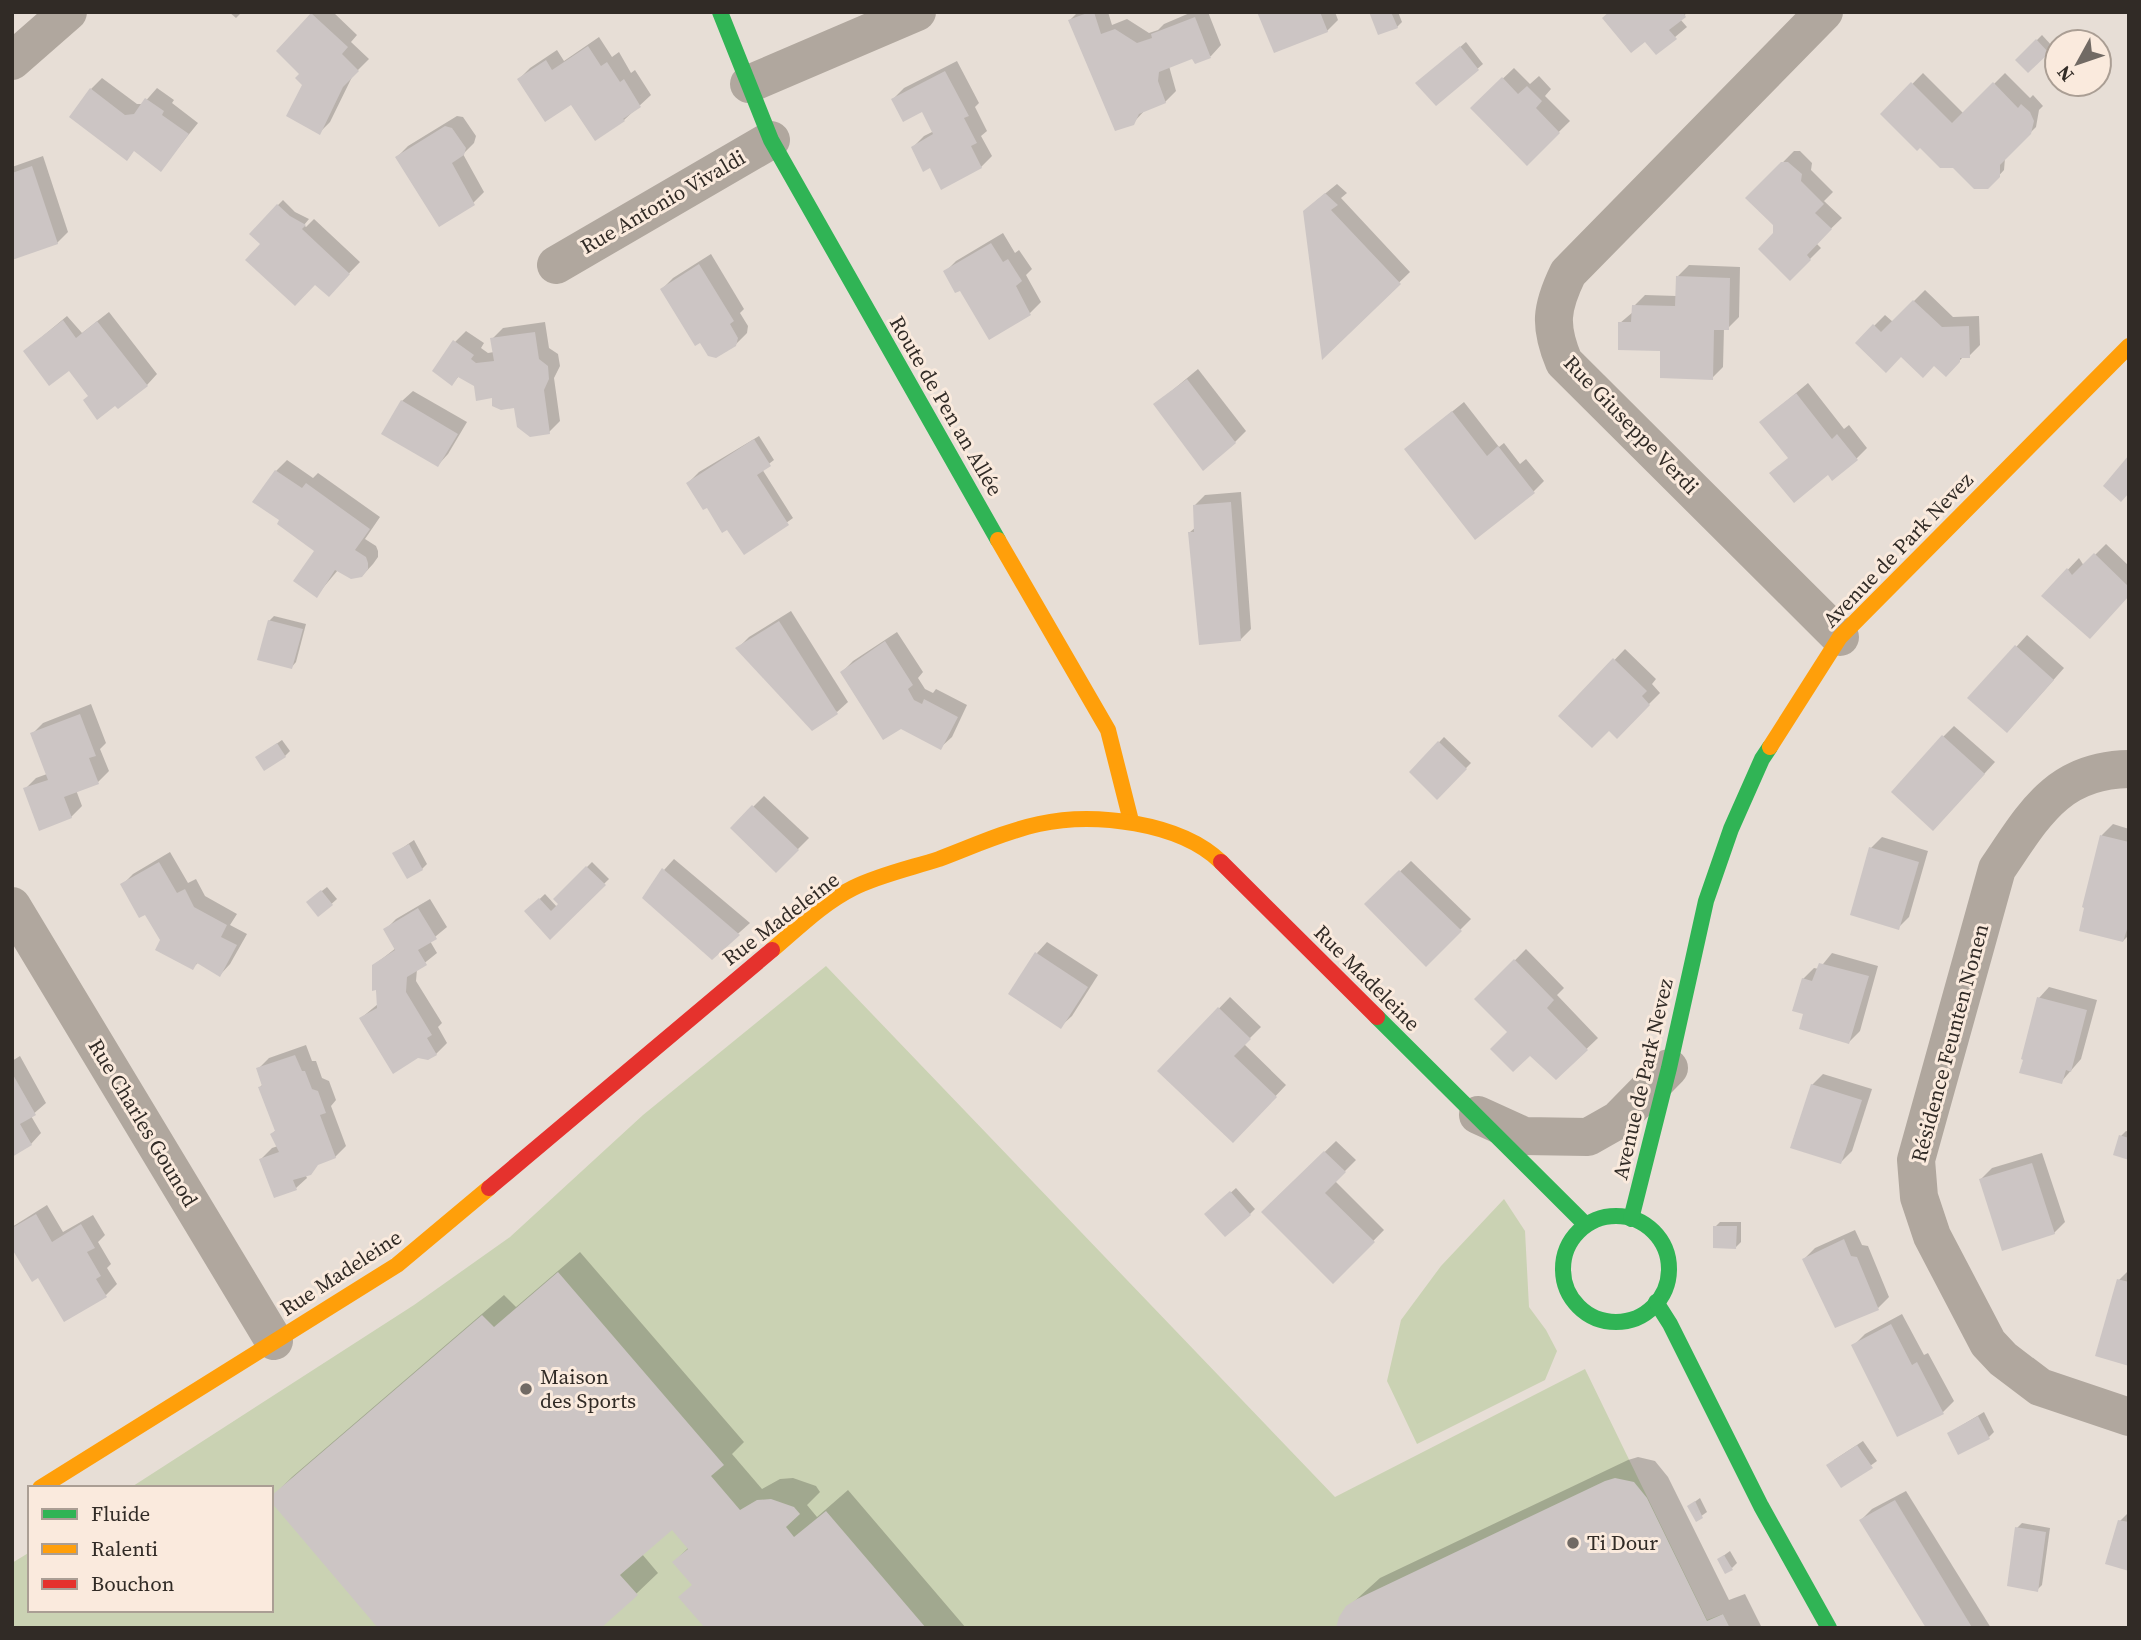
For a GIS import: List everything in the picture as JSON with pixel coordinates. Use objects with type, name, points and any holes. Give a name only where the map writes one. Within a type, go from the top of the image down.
[{"type":"main road","name":"Route de Pen an Allée","points":[[720,12],[771,140],[957,470],[1108,730],[1131,821]]},
{"type":"main road","name":"Avenue de Park Nevez","points":[[1631,1219],[1669,1068],[1706,901],[1731,829],[1762,760],[1840,637],[2129,346]]},
{"type":"main road","name":"Rue Madeleine","points":[[43,1486],[397,1265],[793,931],[853,888],[1039,824],[1090,819],[1131,821],[1189,839],[1214,855],[1585,1224]]},
{"type":"main road","points":[[1618,1214],[1631,1219],[1649,1225],[1669,1253],[1668,1287],[1647,1314],[1615,1323],[1583,1312],[1564,1284],[1565,1250],[1585,1224],[1618,1214]]},
{"type":"main road","points":[[1656,1303],[1670,1324],[1760,1506],[1829,1628]]},
{"type":"street","points":[[12,61],[68,12]]},
{"type":"street","points":[[749,84],[917,12]]},
{"type":"street","name":"Rue Giuseppe Verdi","points":[[1824,12],[1568,273],[1558,294],[1553,317],[1555,341],[1564,362],[1840,637]]},
{"type":"street","name":"Rue Antonio Vivaldi","points":[[556,265],[771,140]]},
{"type":"street","name":"Résidence Feunten Nonen","points":[[2129,769],[2083,775],[2053,794],[1997,869],[1916,1160],[1919,1197],[1932,1236],[1988,1343],[2013,1367],[2040,1387],[2129,1417]]},
{"type":"street","name":"Rue Charles Gounod","points":[[12,906],[274,1341]]},
{"type":"street","points":[[1470,1111],[1524,1136],[1588,1137],[1618,1120],[1669,1068]]},
{"type":"green space","points":[[826,966],[1335,1497],[1585,1369],[1707,1620],[1723,1614],[1730,1628],[12,1628],[12,1563],[28,1553],[28,1612],[273,1612],[273,1486],[133,1486],[414,1305],[510,1237],[643,1115]]},
{"type":"green space","points":[[1504,1199],[1525,1231],[1529,1307],[1557,1351],[1545,1380],[1417,1444],[1387,1381],[1401,1320],[1441,1266]]},
{"type":"building","points":[[1094,12],[1101,34],[1115,29],[1137,43],[1152,38],[1151,34],[1195,17],[1211,58],[1195,64],[1192,59],[1159,72],[1158,81],[1166,103],[1139,114],[1134,125],[1115,131],[1068,20]]},
{"type":"building","points":[[1257,12],[1320,12],[1328,32],[1274,53]]},
{"type":"building","points":[[1369,12],[1391,12],[1398,28],[1378,35]]},
{"type":"building","points":[[1609,12],[1683,12],[1686,17],[1669,30],[1677,39],[1656,55],[1645,42],[1631,53],[1602,18]]},
{"type":"building","points":[[311,13],[348,47],[342,54],[359,71],[343,87],[320,135],[286,116],[302,85],[295,78],[299,74],[276,51]]},
{"type":"building","points":[[2036,39],[2043,47],[2043,59],[2028,73],[2015,60]]},
{"type":"building","points":[[588,46],[601,66],[607,62],[620,82],[624,79],[641,107],[595,141],[571,105],[545,122],[517,79],[546,60],[552,70]]},
{"type":"building","points":[[1460,46],[1479,70],[1436,106],[1415,83]]},
{"type":"building","points":[[945,71],[969,116],[964,118],[977,143],[971,146],[982,168],[941,190],[930,168],[923,172],[911,147],[933,134],[922,112],[903,122],[891,99]]},
{"type":"building","points":[[1502,77],[1518,94],[1527,86],[1542,101],[1536,108],[1560,133],[1527,166],[1470,108]]},
{"type":"building","points":[[1911,82],[1952,123],[1993,82],[2018,108],[2021,104],[2030,112],[2034,121],[2031,134],[2000,165],[2000,177],[1988,189],[1974,189],[1953,168],[1940,168],[1920,148],[1917,151],[1880,114]]},
{"type":"building","points":[[90,88],[125,115],[134,114],[145,98],[164,111],[162,115],[189,134],[161,172],[134,151],[127,161],[69,117]]},
{"type":"building","points":[[445,126],[452,128],[466,148],[464,155],[452,163],[475,205],[439,227],[395,157]]},
{"type":"building","points":[[1781,162],[1788,162],[1802,174],[1801,181],[1824,204],[1815,213],[1832,229],[1807,255],[1811,260],[1790,281],[1758,249],[1773,233],[1773,225],[1745,198]]},
{"type":"building","points":[[32,166],[58,244],[12,260],[12,173]]},
{"type":"building","points":[[1325,193],[1338,205],[1331,210],[1401,284],[1322,360],[1303,211]]},
{"type":"building","points":[[277,204],[306,225],[302,229],[350,274],[329,297],[315,285],[295,306],[245,260],[260,244],[249,234]]},
{"type":"building","points":[[991,243],[1003,262],[1008,259],[1022,281],[1016,286],[1031,315],[989,340],[960,291],[955,293],[943,271]]},
{"type":"building","points":[[699,264],[734,321],[730,324],[738,338],[736,346],[716,358],[708,356],[700,343],[695,346],[660,289]]},
{"type":"building","points":[[1676,276],[1730,278],[1729,330],[1714,330],[1713,380],[1660,378],[1660,351],[1618,350],[1618,322],[1631,322],[1632,305],[1675,306]]},
{"type":"building","points":[[1913,300],[1942,327],[1969,326],[1970,358],[1960,358],[1960,362],[1946,377],[1934,366],[1923,378],[1901,357],[1886,373],[1855,343],[1873,324],[1881,332]]},
{"type":"building","points":[[63,320],[76,338],[97,321],[148,386],[118,409],[115,406],[97,420],[83,400],[88,396],[69,371],[49,386],[23,351]]},
{"type":"building","points":[[535,332],[539,359],[548,366],[549,379],[544,390],[550,434],[530,437],[517,427],[514,408],[501,410],[492,406],[492,398],[476,401],[474,386],[458,377],[452,386],[432,371],[453,340],[474,355],[471,359],[476,363],[494,361],[490,338]]},
{"type":"building","points":[[1187,379],[1236,443],[1203,471],[1153,404]]},
{"type":"building","points":[[1796,393],[1832,439],[1837,434],[1858,460],[1832,481],[1828,475],[1794,503],[1769,473],[1788,458],[1759,422]]},
{"type":"building","points":[[401,400],[458,434],[438,467],[381,434]]},
{"type":"building","points":[[1452,411],[1487,456],[1498,446],[1535,493],[1475,540],[1404,449]]},
{"type":"building","points":[[754,439],[771,466],[757,475],[789,525],[744,555],[727,530],[722,533],[707,508],[703,510],[686,483]]},
{"type":"building","points":[[2129,455],[2129,493],[2121,502],[2103,486]]},
{"type":"building","points":[[275,470],[302,488],[306,483],[370,529],[355,550],[366,557],[368,563],[368,569],[362,577],[351,579],[335,570],[317,598],[293,581],[314,551],[277,524],[279,520],[252,502]]},
{"type":"building","points":[[1231,502],[1241,641],[1199,645],[1188,532],[1194,532],[1193,505]]},
{"type":"building","points":[[2094,553],[2129,587],[2129,596],[2090,639],[2041,596],[2067,568],[2072,575]]},
{"type":"building","points":[[268,620],[303,629],[292,669],[257,660]]},
{"type":"building","points":[[779,621],[838,714],[812,731],[735,648]]},
{"type":"building","points":[[885,641],[913,685],[908,689],[914,700],[922,704],[924,699],[958,717],[941,750],[901,729],[883,740],[840,672]]},
{"type":"building","points":[[2015,645],[2054,680],[2007,733],[1967,698]]},
{"type":"building","points":[[1613,658],[1647,691],[1642,696],[1650,705],[1617,739],[1609,731],[1592,748],[1558,716]]},
{"type":"building","points":[[80,714],[96,756],[89,758],[99,784],[64,797],[72,818],[39,831],[23,788],[48,780],[30,733]]},
{"type":"building","points":[[1942,735],[1985,774],[1933,831],[1891,792]]},
{"type":"building","points":[[1438,741],[1467,769],[1437,800],[1409,772]]},
{"type":"building","points":[[277,743],[286,757],[264,771],[255,757]]},
{"type":"building","points":[[752,805],[799,850],[776,873],[730,828]]},
{"type":"building","points":[[2100,835],[2129,842],[2129,923],[2123,942],[2079,931],[2084,908],[2082,907]]},
{"type":"building","points":[[409,844],[423,870],[407,879],[392,853]]},
{"type":"building","points":[[1869,847],[1919,862],[1899,930],[1850,915]]},
{"type":"building","points":[[159,862],[177,893],[185,889],[194,907],[227,925],[221,937],[237,945],[220,977],[197,963],[193,970],[155,950],[160,940],[145,915],[139,918],[120,884]]},
{"type":"building","points":[[586,866],[606,885],[550,940],[524,911],[539,898],[551,911],[558,904],[553,899]]},
{"type":"building","points":[[662,868],[740,935],[712,960],[642,898]]},
{"type":"building","points":[[1399,870],[1462,931],[1426,967],[1364,904]]},
{"type":"building","points":[[321,890],[333,905],[318,917],[306,902]]},
{"type":"building","points":[[418,908],[437,939],[418,950],[427,965],[407,977],[406,992],[432,1035],[427,1038],[437,1055],[428,1060],[418,1058],[393,1074],[359,1018],[377,1008],[376,990],[372,991],[372,965],[395,950],[383,929]]},
{"type":"building","points":[[1035,952],[1088,987],[1061,1029],[1008,994]]},
{"type":"building","points":[[1514,959],[1554,1000],[1547,1008],[1588,1050],[1556,1080],[1530,1056],[1513,1072],[1490,1049],[1507,1032],[1474,999]]},
{"type":"building","points":[[1819,963],[1869,976],[1849,1044],[1799,1029],[1803,1014],[1792,1011],[1802,978],[1812,981]]},
{"type":"building","points":[[2037,997],[2087,1010],[2071,1072],[2066,1070],[2062,1084],[2019,1073]]},
{"type":"building","points":[[1218,1007],[1251,1039],[1234,1056],[1277,1097],[1233,1143],[1157,1071]]},
{"type":"building","points":[[295,1055],[312,1089],[318,1091],[326,1113],[320,1115],[336,1158],[318,1165],[311,1175],[293,1180],[297,1190],[274,1198],[259,1159],[279,1152],[270,1134],[275,1131],[258,1087],[262,1086],[256,1068]]},
{"type":"building","points":[[12,1073],[36,1115],[20,1124],[32,1145],[12,1157]]},
{"type":"building","points":[[1811,1084],[1862,1100],[1841,1164],[1790,1148]]},
{"type":"building","points":[[2119,1135],[2129,1138],[2129,1160],[2113,1155]]},
{"type":"building","points":[[1324,1151],[1346,1172],[1325,1193],[1375,1242],[1333,1284],[1261,1212]]},
{"type":"building","points":[[2032,1163],[2055,1234],[2002,1251],[1979,1179]]},
{"type":"building","points":[[1230,1191],[1251,1215],[1225,1237],[1204,1214]]},
{"type":"building","points":[[36,1214],[52,1242],[81,1224],[95,1248],[87,1252],[101,1276],[96,1279],[107,1297],[64,1322],[38,1278],[32,1282],[12,1249],[12,1228]]},
{"type":"building","points":[[1713,1226],[1737,1226],[1736,1249],[1713,1248]]},
{"type":"building","points":[[1844,1239],[1851,1256],[1857,1257],[1879,1310],[1835,1328],[1802,1259]]},
{"type":"building","name":"Maison des Sports","points":[[558,1272],[724,1465],[711,1476],[740,1510],[757,1500],[771,1499],[794,1507],[800,1514],[786,1527],[794,1537],[826,1511],[926,1628],[705,1628],[678,1597],[692,1585],[672,1562],[688,1549],[672,1530],[620,1575],[638,1595],[601,1628],[378,1628],[273,1504],[273,1494],[482,1315],[494,1327]]},
{"type":"building","points":[[2117,1279],[2129,1282],[2129,1366],[2095,1356]]},
{"type":"building","points":[[1891,1324],[1912,1365],[1917,1362],[1944,1414],[1897,1437],[1851,1345]]},
{"type":"building","points":[[1978,1416],[1990,1439],[1958,1455],[1947,1433]]},
{"type":"building","points":[[1857,1445],[1873,1468],[1841,1488],[1826,1465]]},
{"type":"building","name":"Ti Dour","points":[[1615,1478],[1634,1482],[1647,1498],[1707,1621],[1723,1614],[1730,1628],[1336,1628],[1346,1606],[1357,1599]]},
{"type":"building","points":[[1895,1500],[1972,1628],[1926,1628],[1859,1520]]},
{"type":"building","points":[[1695,1501],[1703,1518],[1696,1522],[1687,1506]]},
{"type":"building","points":[[2118,1520],[2129,1522],[2129,1571],[2105,1564]]},
{"type":"building","points":[[2015,1527],[2046,1532],[2038,1592],[2007,1586]]},
{"type":"building","points":[[1724,1555],[1733,1570],[1725,1574],[1717,1559]]},
{"type":"traffic: fast","points":[[720,12],[771,140],[998,540]]},
{"type":"traffic: fast","points":[[1631,1219],[1669,1068],[1706,901],[1731,829],[1770,747]]},
{"type":"traffic: fast","points":[[1377,1017],[1585,1224]]},
{"type":"traffic: fast","points":[[1616,1216],[1636,1220],[1653,1232],[1665,1249],[1669,1269],[1665,1289],[1653,1306],[1636,1318],[1616,1322],[1596,1318],[1579,1306],[1567,1289],[1563,1269],[1567,1249],[1579,1232],[1596,1220],[1616,1216]]},
{"type":"traffic: fast","points":[[1656,1302],[1670,1324],[1761,1506],[1829,1628]]},
{"type":"traffic: slow","points":[[1770,747],[1840,637],[2129,346]]},
{"type":"traffic: slow","points":[[998,540],[1108,730],[1131,821]]},
{"type":"traffic: slow","points":[[772,950],[821,908],[863,883],[1039,824],[1085,819],[1110,820],[1160,829],[1204,848],[1221,862]]},
{"type":"traffic: slow","points":[[43,1486],[397,1265],[489,1188]]},
{"type":"traffic: jam","points":[[1221,862],[1377,1017]]},
{"type":"traffic: jam","points":[[489,1188],[772,950]]},
{"type":"place","name":"Maison des Sports","points":[[526,1389]]},
{"type":"place","name":"Ti Dour","points":[[1573,1543]]}]
